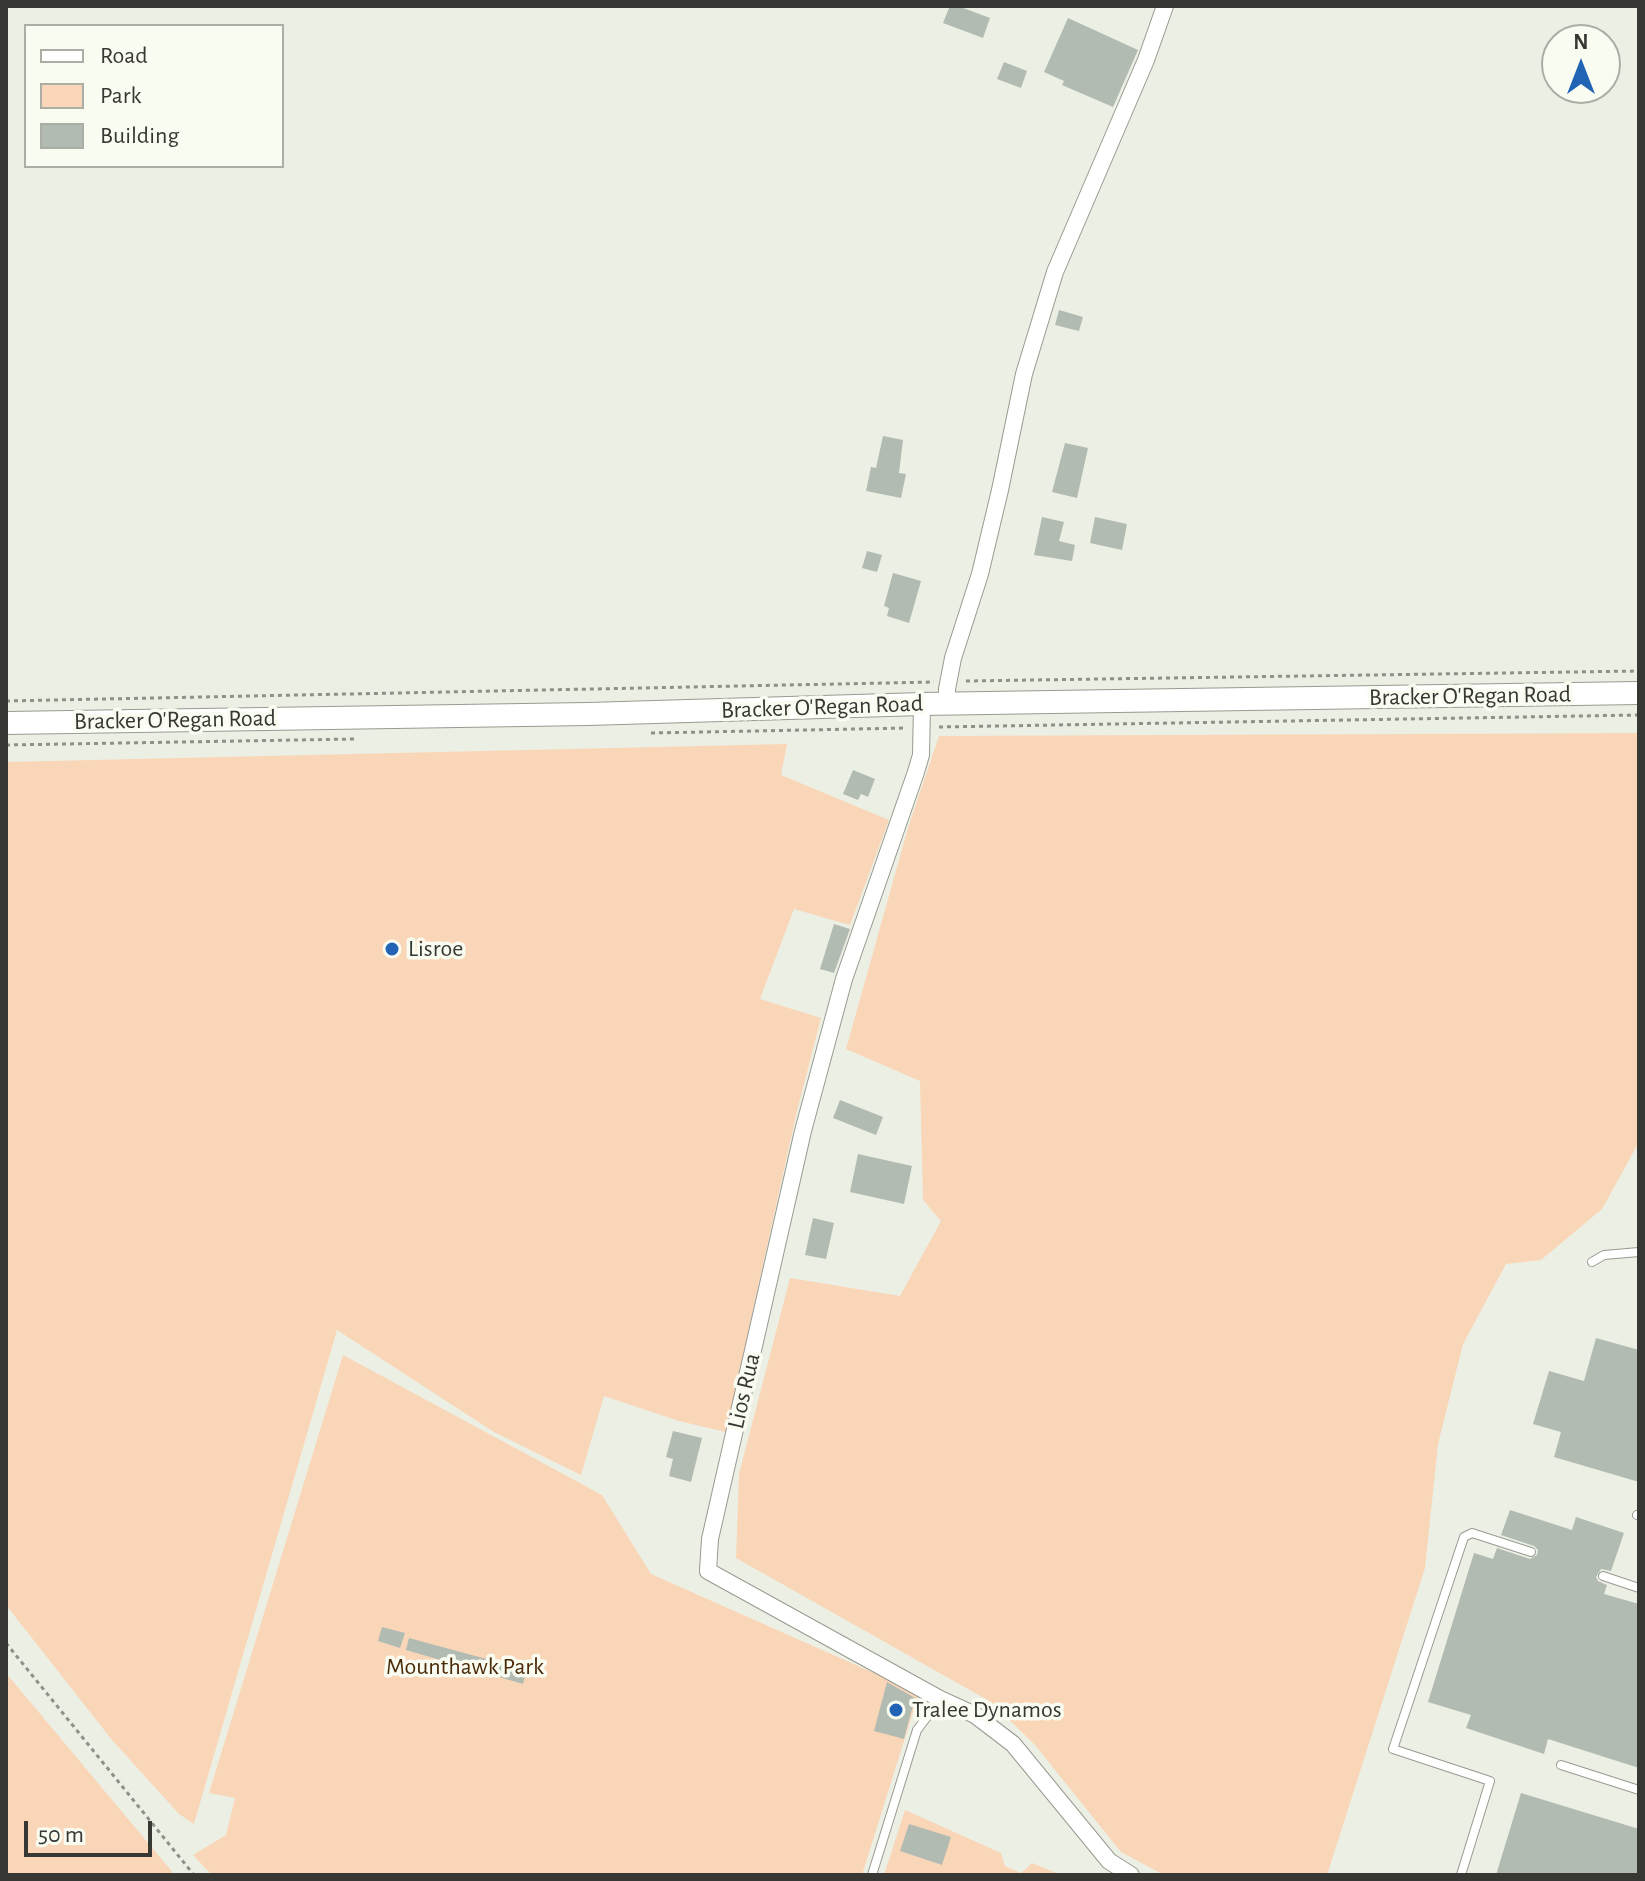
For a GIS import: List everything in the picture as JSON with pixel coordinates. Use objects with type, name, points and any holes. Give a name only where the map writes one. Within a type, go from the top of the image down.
[{"type":"main road","name":"Bracker O'Regan Road","points":[[6,723],[588,714],[922,704],[948,692],[1639,693]]},
{"type":"street","points":[[948,692],[990,532],[1024,374],[1055,272],[1146,60],[1165,6]]},
{"type":"street","name":"Lios Rua","points":[[922,704],[916,772],[844,979],[803,1131],[710,1539],[708,1571],[940,1699],[975,1715],[1013,1744],[1109,1861],[1131,1875]]},
{"type":"lane","points":[[1592,1262],[1604,1255],[1639,1252]]},
{"type":"lane","points":[[1461,1875],[1490,1781],[1393,1749],[1464,1537],[1472,1533],[1531,1552]]},
{"type":"lane","points":[[1603,1576],[1639,1588]]},
{"type":"lane","points":[[872,1875],[917,1730],[940,1699]]},
{"type":"lane","points":[[1561,1765],[1639,1790]]},
{"type":"path","points":[[6,701],[948,692],[1639,671]]},
{"type":"path","points":[[651,733],[1639,715]]},
{"type":"path","points":[[6,745],[357,739]]},
{"type":"path","points":[[6,1643],[194,1875]]},
{"type":"green space","points":[[1639,733],[1639,1142],[1602,1209],[1541,1260],[1506,1264],[1463,1344],[1438,1444],[1425,1568],[1327,1875],[1164,1875],[1121,1852],[1035,1745],[991,1702],[736,1558],[739,1474],[790,1278],[900,1296],[941,1221],[923,1200],[920,1081],[846,1049],[908,828],[939,736]]},
{"type":"green space","points":[[787,744],[781,775],[889,820],[850,925],[794,909],[760,999],[821,1018],[796,1115],[726,1432],[679,1421],[604,1396],[581,1475],[494,1432],[337,1330],[194,1824],[179,1814],[112,1740],[6,1605],[6,762]]},
{"type":"green space","name":"Mounthawk Park","points":[[343,1355],[602,1495],[651,1574],[919,1693],[862,1875],[212,1875],[193,1855],[226,1835],[235,1798],[209,1793]]},
{"type":"green space","points":[[6,1673],[174,1874],[174,1875],[6,1875]]},
{"type":"green space","points":[[905,1810],[1001,1853],[1005,1866],[1021,1873],[1032,1863],[1061,1875],[884,1875]]},
{"type":"building","points":[[950,6],[990,18],[983,38],[943,23]]},
{"type":"building","points":[[1068,18],[1138,50],[1113,107],[1062,85],[1064,81],[1044,72]]},
{"type":"building","points":[[1004,62],[1027,71],[1021,88],[997,79]]},
{"type":"building","points":[[1059,310],[1083,317],[1079,331],[1055,325]]},
{"type":"building","points":[[883,436],[903,440],[899,473],[906,474],[901,498],[866,491],[871,467],[876,468]]},
{"type":"building","points":[[1065,443],[1088,448],[1077,498],[1052,492]]},
{"type":"building","points":[[1042,517],[1064,522],[1059,541],[1075,545],[1072,561],[1034,555]]},
{"type":"building","points":[[1095,517],[1127,524],[1122,550],[1090,543]]},
{"type":"building","points":[[867,551],[882,555],[877,572],[862,568]]},
{"type":"building","points":[[893,573],[921,581],[909,623],[887,616],[889,608],[884,606]]},
{"type":"building","points":[[853,770],[875,779],[868,797],[861,794],[858,800],[843,794]]},
{"type":"building","points":[[834,924],[850,929],[834,973],[820,969]]},
{"type":"building","points":[[840,1100],[883,1117],[876,1135],[833,1118]]},
{"type":"building","points":[[858,1154],[912,1166],[904,1204],[850,1192]]},
{"type":"building","points":[[813,1218],[834,1223],[826,1259],[805,1255]]},
{"type":"building","points":[[1596,1338],[1639,1350],[1639,1482],[1554,1457],[1561,1432],[1533,1424],[1549,1371],[1584,1381]]},
{"type":"building","points":[[673,1431],[702,1438],[691,1482],[669,1476],[673,1459],[666,1457]]},
{"type":"building","points":[[1510,1510],[1572,1530],[1576,1517],[1624,1533],[1611,1571],[1601,1569],[1596,1577],[1607,1585],[1604,1594],[1639,1604],[1639,1768],[1548,1739],[1544,1754],[1466,1728],[1471,1715],[1428,1702],[1474,1553],[1493,1559],[1497,1548],[1530,1559],[1537,1555],[1538,1550],[1534,1546],[1501,1535]]},
{"type":"building","points":[[382,1627],[405,1633],[400,1648],[378,1641]]},
{"type":"building","points":[[409,1638],[527,1670],[523,1684],[406,1650]]},
{"type":"building","name":"Tralee Dynamos","points":[[887,1682],[915,1698],[904,1739],[874,1731]]},
{"type":"building","points":[[1521,1793],[1639,1829],[1637,1875],[1496,1875]]},
{"type":"building","points":[[909,1824],[951,1837],[942,1865],[900,1851]]},
{"type":"place","name":"Lisroe","points":[[392,949]]},
{"type":"place","name":"Tralee Dynamos","points":[[896,1710]]}]
